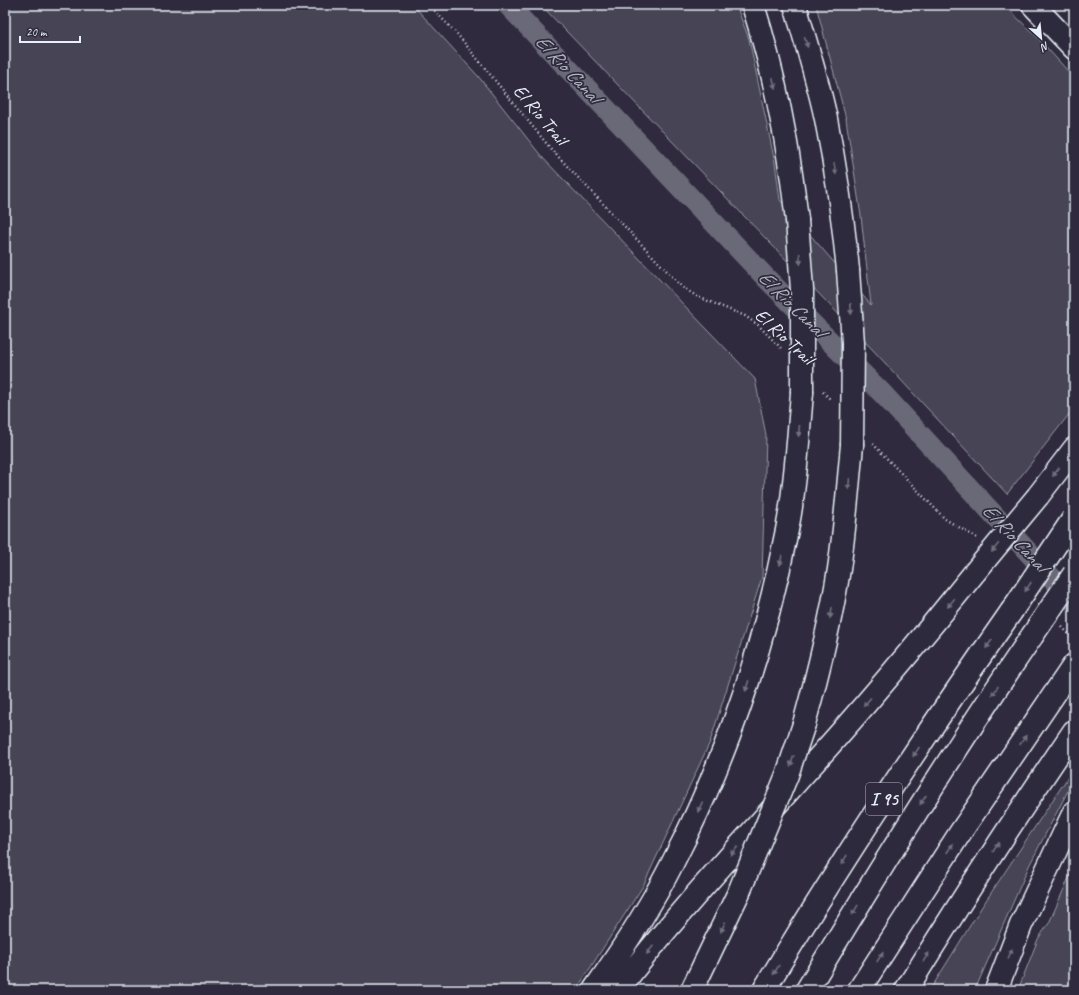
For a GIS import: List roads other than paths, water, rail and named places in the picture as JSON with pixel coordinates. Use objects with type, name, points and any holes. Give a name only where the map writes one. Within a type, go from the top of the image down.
[{"type":"highway","points":[[594,990],[631,934],[672,866],[708,788],[743,701],[769,613],[787,529],[810,390],[793,184],[780,111],[753,5]]},
{"type":"highway","points":[[692,990],[739,892],[786,775],[804,724],[825,641],[839,571],[845,518],[860,442],[848,270],[838,189],[826,118],[795,5]]},
{"type":"highway","points":[[1033,5],[1074,48]]},
{"type":"highway","points":[[618,990],[683,909],[827,748],[946,609],[1038,496],[1074,449]]},
{"type":"highway","name":"I 95","points":[[764,990],[877,809],[1074,518]]},
{"type":"highway","points":[[807,990],[909,823],[987,702],[1074,574]]},
{"type":"highway","points":[[859,990],[960,833],[1071,669]]},
{"type":"highway","points":[[906,990],[953,912],[1074,731]]},
{"type":"highway","points":[[996,990],[1021,925],[1074,812]]},
{"type":"waterway","name":"El Rio Canal","points":[[508,5],[769,281],[883,394],[1074,602]]}]
